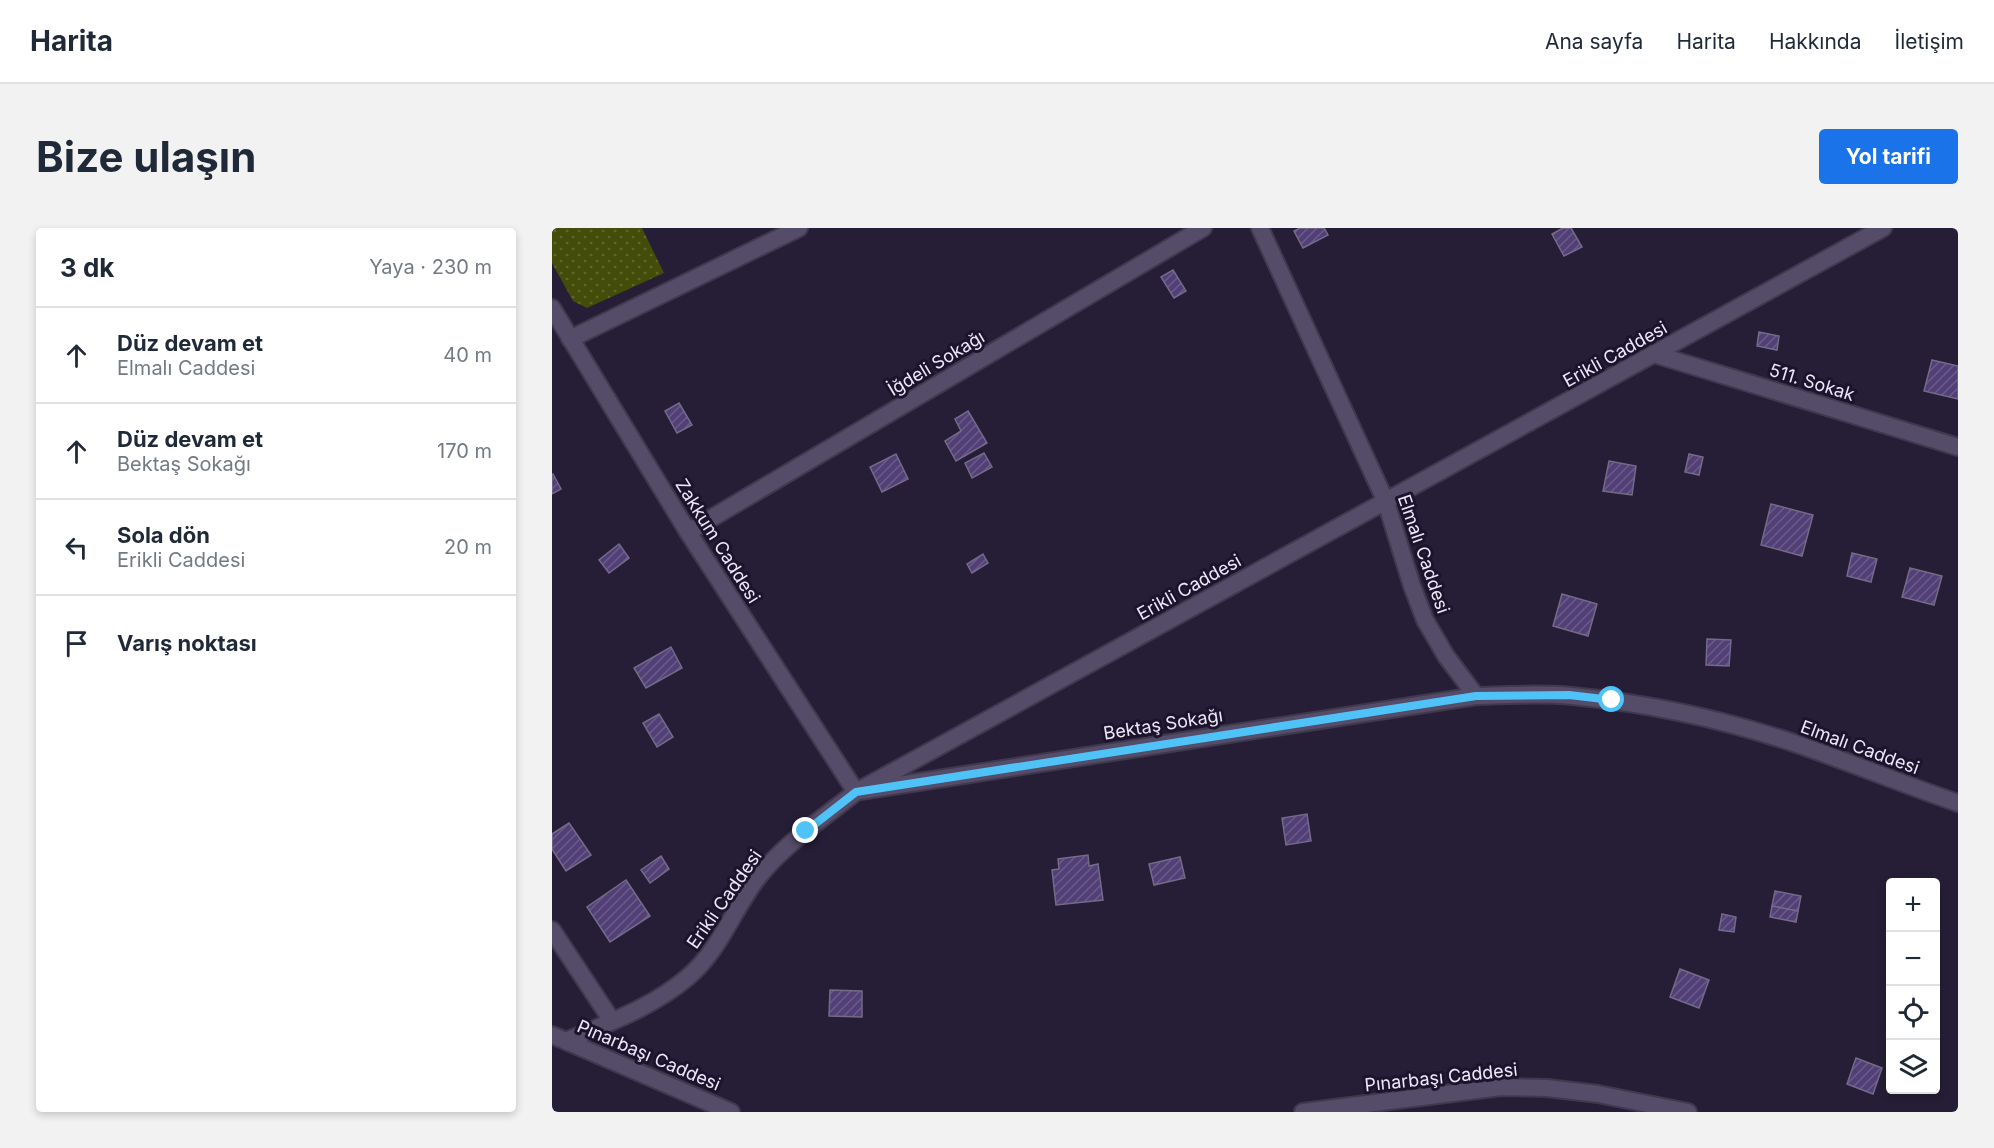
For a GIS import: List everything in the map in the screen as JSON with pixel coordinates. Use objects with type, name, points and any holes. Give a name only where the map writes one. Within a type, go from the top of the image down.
[{"type":"street","points":[[570,339],[799,228]]},
{"type":"street","name":"İğdeli Sokağı","points":[[688,532],[1203,228]]},
{"type":"street","name":"Elmalı Caddesi","points":[[1260,228],[1386,502],[1425,620],[1446,656],[1476,696],[1569,695],[1612,700],[1682,714],[1788,741],[1958,803]]},
{"type":"street","name":"Erikli Caddesi","points":[[559,1038],[612,1021],[649,1004],[688,977],[706,960],[759,876],[806,831],[856,792],[1883,228]]},
{"type":"street","name":"Zakkum Caddesi","points":[[552,308],[688,532],[856,792]]},
{"type":"street","name":"511. Sokak","points":[[1654,354],[1958,447]]},
{"type":"street","name":"Bektaş Sokağı","points":[[856,792],[1476,696]]},
{"type":"street","points":[[552,930],[612,1021]]},
{"type":"street","name":"Pınarbaşı Caddesi","points":[[559,1038],[731,1112]]},
{"type":"street","name":"Pınarbaşı Caddesi","points":[[1303,1112],[1502,1087],[1546,1088],[1598,1094],[1688,1112]]},
{"type":"green space","points":[[552,228],[642,228],[664,273],[587,308],[573,301],[552,263]]},
{"type":"building","points":[[1300,228],[1324,228],[1328,235],[1303,248],[1294,231]]},
{"type":"building","points":[[1563,228],[1571,228],[1582,247],[1564,256],[1552,234]]},
{"type":"building","points":[[1173,270],[1186,291],[1174,298],[1161,277]]},
{"type":"building","points":[[1759,332],[1779,336],[1777,350],[1757,346]]},
{"type":"building","points":[[1932,360],[1958,366],[1958,399],[1924,391]]},
{"type":"building","points":[[679,403],[692,425],[677,433],[665,411]]},
{"type":"building","points":[[968,411],[987,443],[956,461],[945,441],[961,431],[955,419]]},
{"type":"building","points":[[984,453],[992,467],[972,478],[965,463]]},
{"type":"building","points":[[896,454],[908,479],[882,492],[870,467]]},
{"type":"building","points":[[1689,454],[1703,457],[1699,475],[1685,472]]},
{"type":"building","points":[[1609,461],[1636,466],[1632,495],[1603,491]]},
{"type":"building","points":[[552,475],[561,489],[552,494]]},
{"type":"building","points":[[1771,504],[1813,515],[1802,556],[1761,545]]},
{"type":"building","points":[[619,544],[629,558],[609,573],[599,560]]},
{"type":"building","points":[[1852,553],[1877,559],[1871,582],[1847,576]]},
{"type":"building","points":[[983,554],[988,563],[972,573],[967,564]]},
{"type":"building","points":[[1910,568],[1942,576],[1934,605],[1902,597]]},
{"type":"building","points":[[1562,594],[1597,604],[1588,636],[1553,626]]},
{"type":"building","points":[[1707,639],[1731,640],[1729,666],[1706,665]]},
{"type":"building","points":[[671,647],[682,668],[646,688],[634,668]]},
{"type":"building","points":[[659,714],[673,737],[657,747],[643,723]]},
{"type":"building","points":[[1307,814],[1311,841],[1286,845],[1282,818]]},
{"type":"building","points":[[569,823],[591,855],[566,871],[552,849],[552,834]]},
{"type":"building","points":[[1088,855],[1089,866],[1098,864],[1103,900],[1056,905],[1052,870],[1059,869],[1058,859]]},
{"type":"building","points":[[661,856],[669,869],[650,883],[641,870]]},
{"type":"building","points":[[1180,857],[1185,878],[1154,885],[1149,864]]},
{"type":"building","points":[[626,880],[650,916],[610,942],[587,907]]},
{"type":"building","points":[[1775,891],[1801,896],[1798,911],[1772,906]]},
{"type":"building","points":[[1772,906],[1798,911],[1796,922],[1770,917]]},
{"type":"building","points":[[1722,914],[1736,917],[1734,932],[1719,930]]},
{"type":"building","points":[[1680,969],[1709,980],[1699,1008],[1670,997]]},
{"type":"building","points":[[830,990],[862,991],[862,1017],[829,1016]]},
{"type":"building","points":[[1856,1058],[1882,1068],[1873,1094],[1847,1084]]},
{"type":"route","points":[[806,831],[856,792],[988,770],[1476,696],[1569,695],[1612,700]]}]
